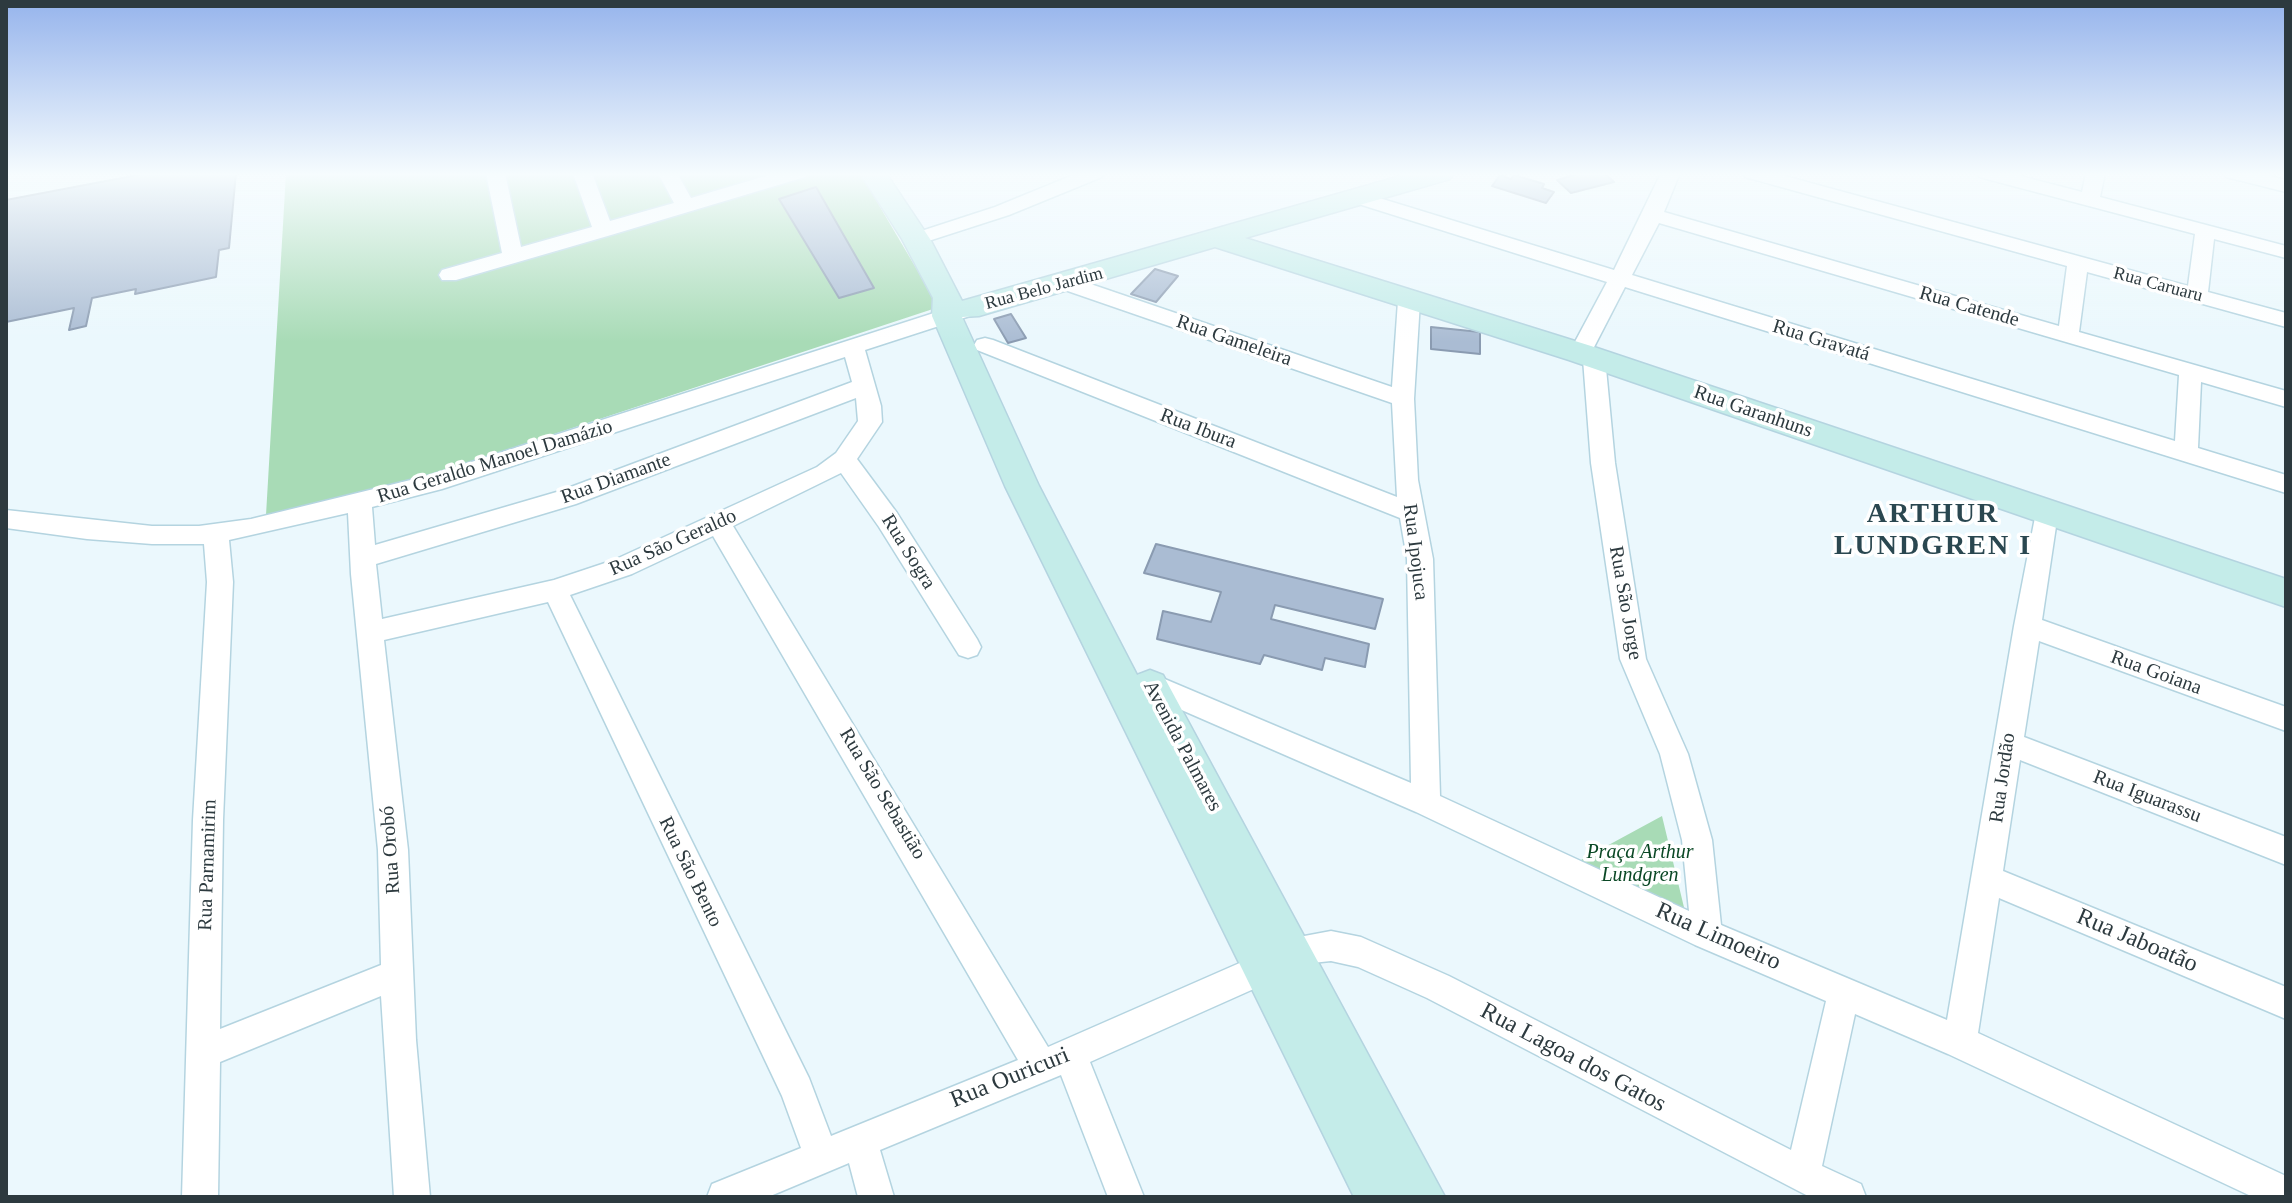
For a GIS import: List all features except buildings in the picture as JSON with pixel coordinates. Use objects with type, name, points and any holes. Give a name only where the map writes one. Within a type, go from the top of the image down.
[{"type":"main road","name":"Avenida Palmares","points":[[910,229],[955,308],[1022,486],[1279,961],[1420,1197]]},
{"type":"main road","name":"Rua Belo Jardim","points":[[955,308],[1066,283],[1250,229]]},
{"type":"main road","name":"Rua Garanhuns","points":[[1218,239],[1587,355],[2286,593]]},
{"type":"main road","name":"Avenida Palmares","points":[[955,308],[985,345],[1066,529],[1148,683],[1279,961],[1380,1197]]},
{"type":"street","points":[[507,229],[513,257]]},
{"type":"street","points":[[449,275],[610,229]]},
{"type":"street","points":[[916,239],[946,229]]},
{"type":"street","name":"Rua Gravatá","points":[[1459,229],[2286,484]]},
{"type":"street","points":[[1587,355],[1618,279],[1645,229]]},
{"type":"street","name":"Rua Catende","points":[[1702,229],[2286,399]]},
{"type":"street","name":"Rua Caruaru","points":[[1955,229],[2286,320]]},
{"type":"street","points":[[2198,229],[2286,252]]},
{"type":"street","points":[[2197,295],[2205,231]]},
{"type":"street","points":[[2068,335],[2078,263]]},
{"type":"street","name":"Rua Gameleira","points":[[1066,283],[1403,399]]},
{"type":"street","name":"Rua Ipojuca","points":[[1409,301],[1403,399],[1406,480],[1420,559],[1426,803]]},
{"type":"street","name":"Rua Geraldo Manoel Damázio","points":[[6,519],[152,535],[251,528],[360,503],[598,431],[955,308]]},
{"type":"street","name":"Rua São Geraldo","points":[[371,632],[555,590],[623,567],[825,473],[844,459],[870,422],[872,412],[853,345]]},
{"type":"street","name":"Rua Ibura","points":[[985,345],[1411,512]]},
{"type":"street","name":"Rua São Jorge","points":[[1587,355],[1630,645],[1639,680],[1674,754],[1693,828],[1704,891],[1706,934]]},
{"type":"street","points":[[2186,452],[2190,371]]},
{"type":"street","name":"Rua Diamante","points":[[363,558],[567,498],[865,386]]},
{"type":"street","name":"Rua Sogra","points":[[844,459],[888,520],[968,647]]},
{"type":"street","name":"Rua Orobó","points":[[360,503],[393,850],[397,974],[412,1197]]},
{"type":"street","name":"Rua Jordão","points":[[1960,1042],[2046,513]]},
{"type":"street","name":"Rua São Sebastião","points":[[719,524],[909,838],[1056,1061],[1126,1197]]},
{"type":"street","name":"Rua Parnamirim","points":[[200,1197],[208,820],[220,582],[216,532]]},
{"type":"street","name":"Rua São Bento","points":[[555,590],[797,1090],[821,1156]]},
{"type":"street","name":"Rua Goiana","points":[[2027,626],[2286,719]]},
{"type":"street","name":"Rua Limoeiro","points":[[1148,683],[1426,803],[1706,934],[1960,1042],[2286,1194]]},
{"type":"street","name":"Rua Iguarassu","points":[[2008,743],[2286,851]]},
{"type":"street","name":"Rua Jaboatão","points":[[1988,879],[2286,1003]]},
{"type":"street","name":"Rua Lagoa dos Gatos","points":[[1279,961],[1320,946],[1343,946],[1361,952],[1438,987],[1848,1197]]},
{"type":"street","name":"Rua Ouricuri","points":[[725,1197],[1056,1061],[1279,961]]},
{"type":"street","points":[[203,1052],[397,974]]},
{"type":"street","points":[[1803,1174],[1844,992]]},
{"type":"street","points":[[860,1140],[876,1197]]},
{"type":"green space","points":[[283,229],[893,229],[939,307],[433,474],[266,515]]},
{"type":"green space","name":"Praça Arthur Lundgren","points":[[1662,816],[1688,924],[1568,867]]},
{"type":"district","name":"ARTHUR LUNDGREN I","points":[[1933,531]]}]
